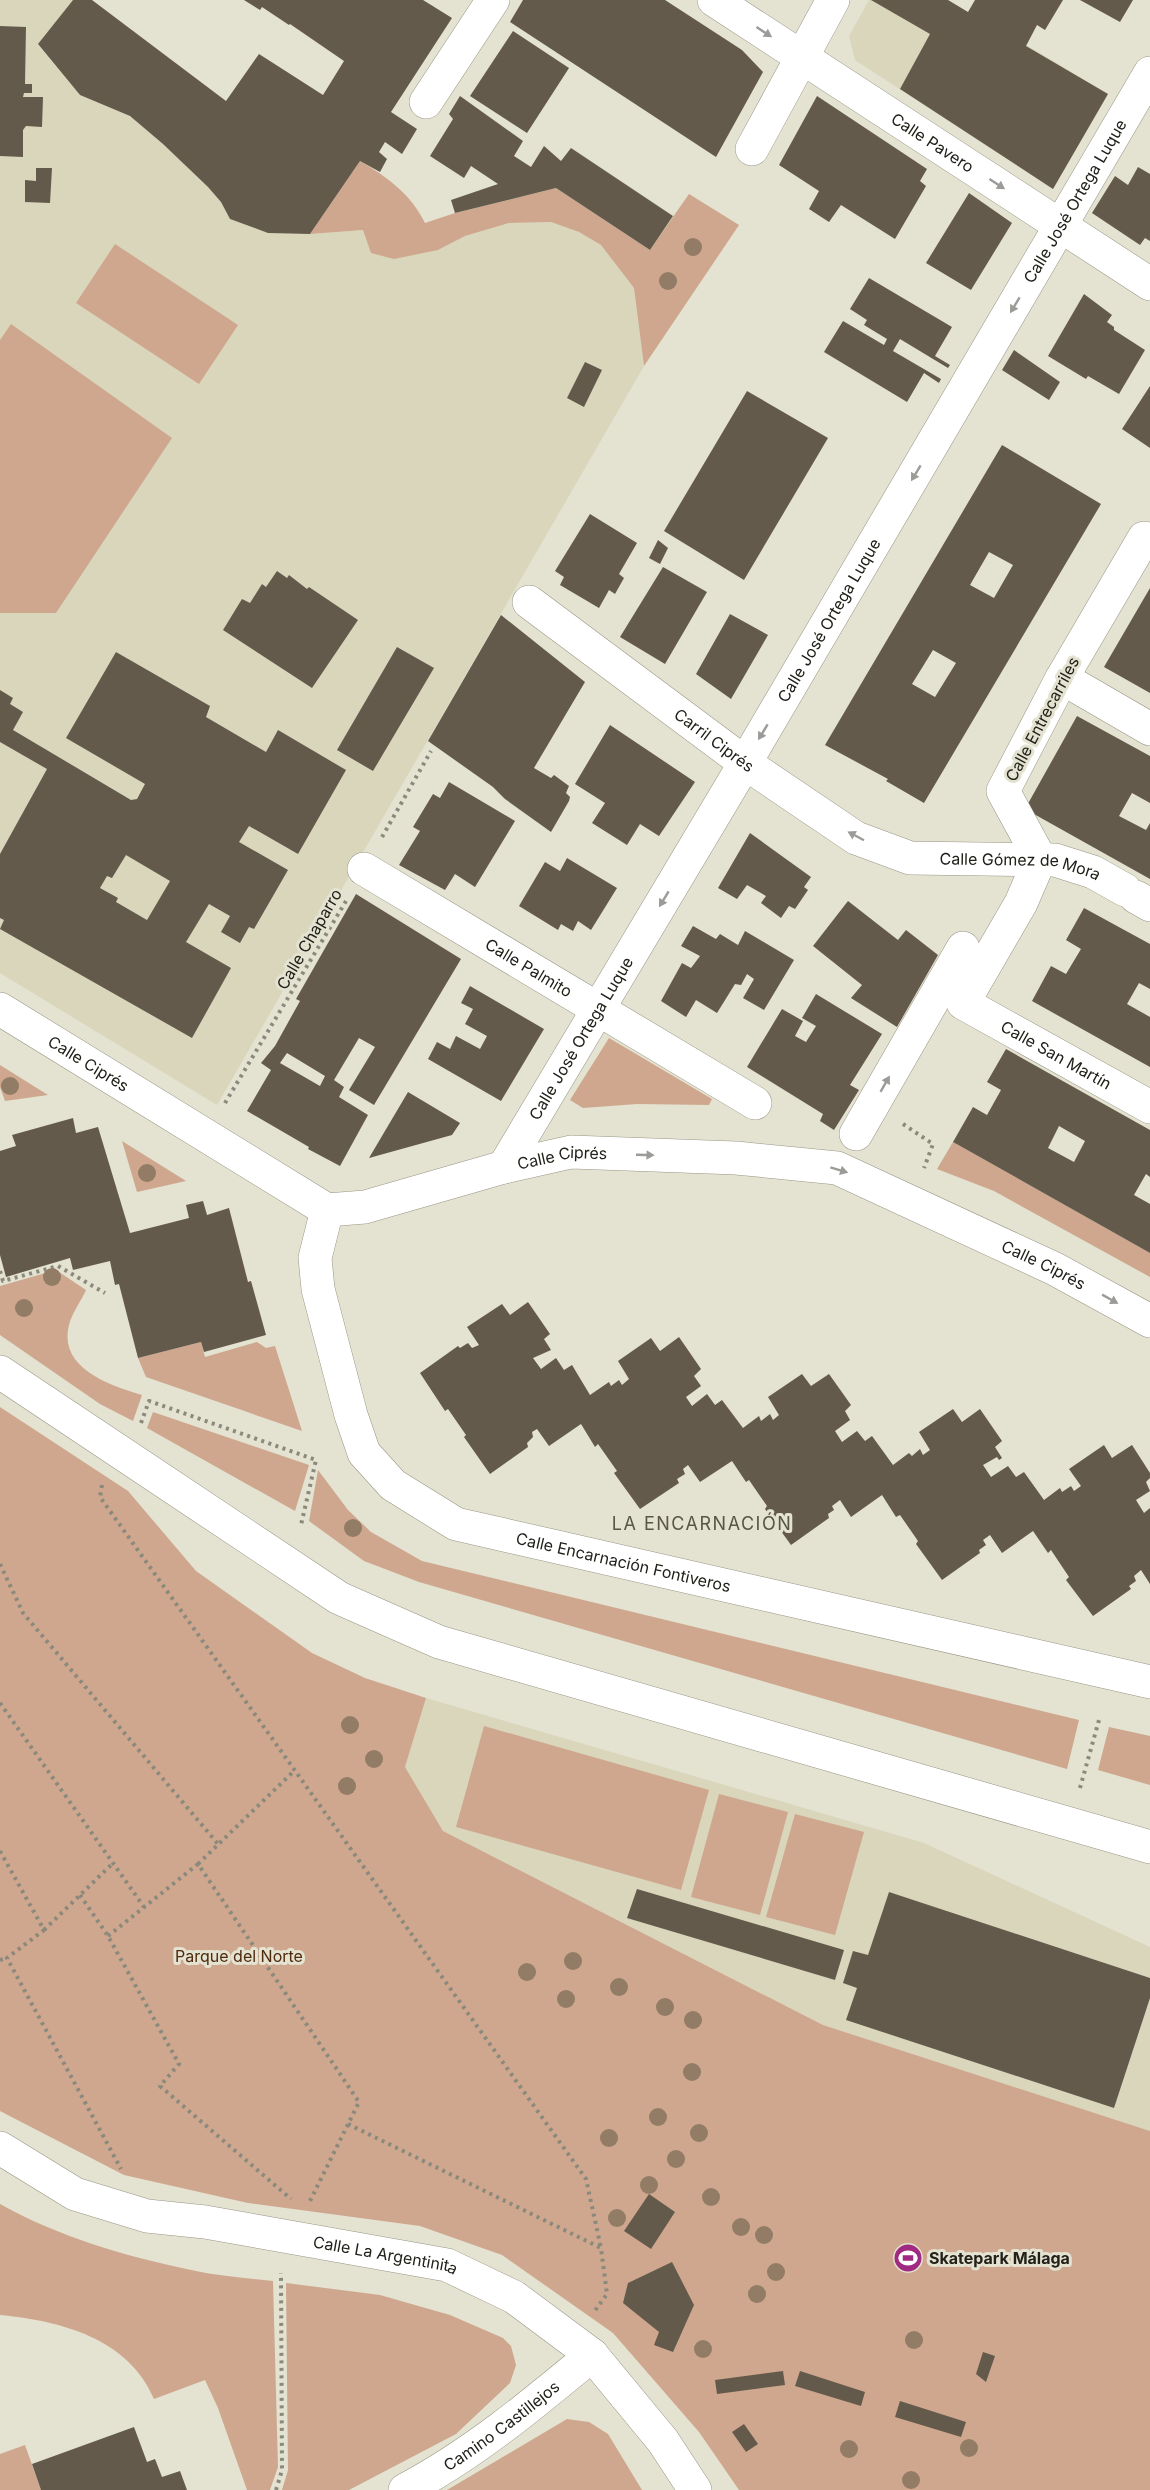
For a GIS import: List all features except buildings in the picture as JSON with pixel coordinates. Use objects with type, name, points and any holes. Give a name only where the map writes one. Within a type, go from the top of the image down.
[{"type":"street","points":[[426,102],[493,0]]},
{"type":"street","name":"Calle Pavero","points":[[714,0],[1150,284]]},
{"type":"street","points":[[752,149],[833,0]]},
{"type":"street","name":"Calle José Ortega Luque","points":[[504,1167],[745,763],[1150,73]]},
{"type":"street","name":"Calle Entrecarriles","points":[[1040,859],[1003,791],[1062,678],[1144,538],[1150,541]]},
{"type":"street","name":"Carril Ciprés","points":[[529,602],[745,763],[856,838],[910,858]]},
{"type":"street","points":[[1062,678],[1150,729]]},
{"type":"street","name":"Calle Gómez de Mora","points":[[910,858],[1055,860],[1093,872],[1137,898]]},
{"type":"street","name":"Calle San Martín","points":[[1040,859],[1021,903],[963,1003],[1150,1107]]},
{"type":"street","name":"Calle Palmito","points":[[364,869],[600,1008],[755,1103]]},
{"type":"street","points":[[856,1134],[963,948]]},
{"type":"street","name":"Calle Ciprés","points":[[0,1009],[327,1210],[365,1207],[504,1167],[571,1152],[736,1158],[837,1168],[1055,1269],[1150,1321]]},
{"type":"street","name":"Calle Encarnación Fontiveros","points":[[327,1210],[315,1258],[318,1289],[351,1415],[364,1453],[393,1485],[456,1524],[1150,1682]]},
{"type":"street","points":[[0,1372],[339,1598],[439,1642],[1150,1847]]},
{"type":"street","name":"Calle La Argentinita","points":[[0,2148],[75,2194],[147,2216],[205,2222],[447,2265],[514,2297],[592,2355],[663,2441],[695,2490]]},
{"type":"street","name":"Camino Castillejos","points":[[405,2490],[431,2476],[518,2417],[592,2355]]},
{"type":"path","name":"Calle Chaparro","points":[[205,1137],[431,752]]},
{"type":"path","points":[[897,1120],[933,1144],[912,1203]]},
{"type":"path","points":[[0,1271],[3,1281],[58,1266],[105,1293]]},
{"type":"path","points":[[140,1426],[149,1401],[316,1460],[301,1525]]},
{"type":"path","points":[[103,1476],[100,1497],[586,2180],[601,2248],[607,2294],[594,2313]]},
{"type":"path","points":[[0,1564],[23,1613],[218,1844]]},
{"type":"path","points":[[0,1703],[144,1907]]},
{"type":"path","points":[[1081,1783],[1099,1720]]},
{"type":"path","points":[[108,1936],[198,1864],[295,1770]]},
{"type":"path","points":[[0,1851],[44,1930]]},
{"type":"path","points":[[0,1960],[7,1958],[44,1930],[112,1864]]},
{"type":"path","points":[[198,1864],[359,2102],[305,2211]]},
{"type":"path","points":[[80,1895],[108,1936],[179,2064],[160,2086],[296,2203]]},
{"type":"path","points":[[7,1958],[124,2175]]},
{"type":"path","points":[[348,2124],[601,2248]]},
{"type":"path","points":[[276,2490],[282,2470],[281,2272]]},
{"type":"shaded area","points":[[0,0],[73,0],[38,45],[80,95],[130,116],[163,144],[208,187],[221,202],[230,219],[268,233],[310,234],[363,230],[438,250],[465,236],[509,223],[551,222],[579,232],[601,245],[634,288],[644,366],[217,1105],[0,973]]},
{"type":"shaded area","points":[[869,0],[948,0],[1000,33],[1033,49],[1108,94],[1053,189],[855,60],[849,36]]},
{"type":"shaded area","points":[[426,1698],[924,1843],[1150,1947],[1150,2131],[823,2025],[443,1831],[405,1767]]},
{"type":"green space","points":[[360,161],[397,187],[413,203],[425,223],[455,213],[556,188],[650,250],[689,194],[739,225],[644,366],[634,288],[601,245],[579,232],[551,222],[509,223],[465,236],[438,250],[394,259],[371,253],[363,230],[310,234]]},
{"type":"green space","points":[[115,244],[238,325],[199,384],[76,303]]},
{"type":"green space","points":[[11,324],[172,438],[56,613],[0,613],[0,340]]},
{"type":"green space","points":[[609,1038],[712,1099],[709,1105],[637,1104],[583,1108],[570,1100]]},
{"type":"green space","points":[[0,1065],[48,1095],[5,1101],[0,1087]]},
{"type":"green space","points":[[122,1141],[186,1181],[137,1192]]},
{"type":"green space","points":[[953,1142],[1150,1253],[1150,1277],[994,1191],[937,1169]]},
{"type":"green space","points":[[56,1270],[86,1290],[69,1325],[68,1340],[71,1353],[89,1372],[102,1380],[142,1395],[133,1421],[100,1404],[0,1335],[0,1286]]},
{"type":"green space","points":[[201,1342],[205,1357],[257,1342],[266,1348],[275,1346],[302,1431],[146,1377],[138,1358]]},
{"type":"green space","name":"Parque del Norte","points":[[0,1407],[128,1491],[196,1571],[312,1653],[365,1678],[426,1698],[405,1767],[443,1831],[823,2025],[1150,2131],[1150,2490],[739,2490],[699,2432],[613,2333],[502,2255],[420,2226],[248,2203],[124,2175],[0,2111]]},
{"type":"green space","points":[[153,1412],[309,1465],[295,1511],[147,1428]]},
{"type":"green space","points":[[318,1470],[348,1510],[371,1532],[422,1561],[1079,1720],[1067,1769],[419,1582],[364,1561],[309,1521]]},
{"type":"green space","points":[[484,1726],[709,1790],[681,1890],[456,1827]]},
{"type":"green space","points":[[1109,1727],[1150,1736],[1150,1785],[1098,1770]]},
{"type":"green space","points":[[719,1794],[788,1812],[760,1915],[691,1897]]},
{"type":"green space","points":[[795,1814],[864,1832],[835,1935],[766,1917]]},
{"type":"green space","points":[[0,2204],[69,2236],[117,2252],[201,2272],[273,2281],[278,2467],[270,2490],[247,2490],[218,2408],[205,2380],[154,2399],[142,2378],[128,2361],[110,2347],[90,2336],[46,2322],[0,2315]]},
{"type":"green space","points":[[286,2283],[380,2295],[450,2315],[503,2338],[511,2346],[516,2365],[510,2383],[456,2434],[349,2490],[282,2490],[288,2470]]},
{"type":"green space","points":[[567,2419],[589,2422],[608,2434],[642,2490],[447,2490]]},
{"type":"green space","points":[[25,2445],[41,2490],[0,2490],[0,2454]]},
{"type":"place","name":"Skatepark Málaga","points":[[908,2258]]},
{"type":"district","name":"LA ENCARNACIÓN","points":[[702,1523]]}]
